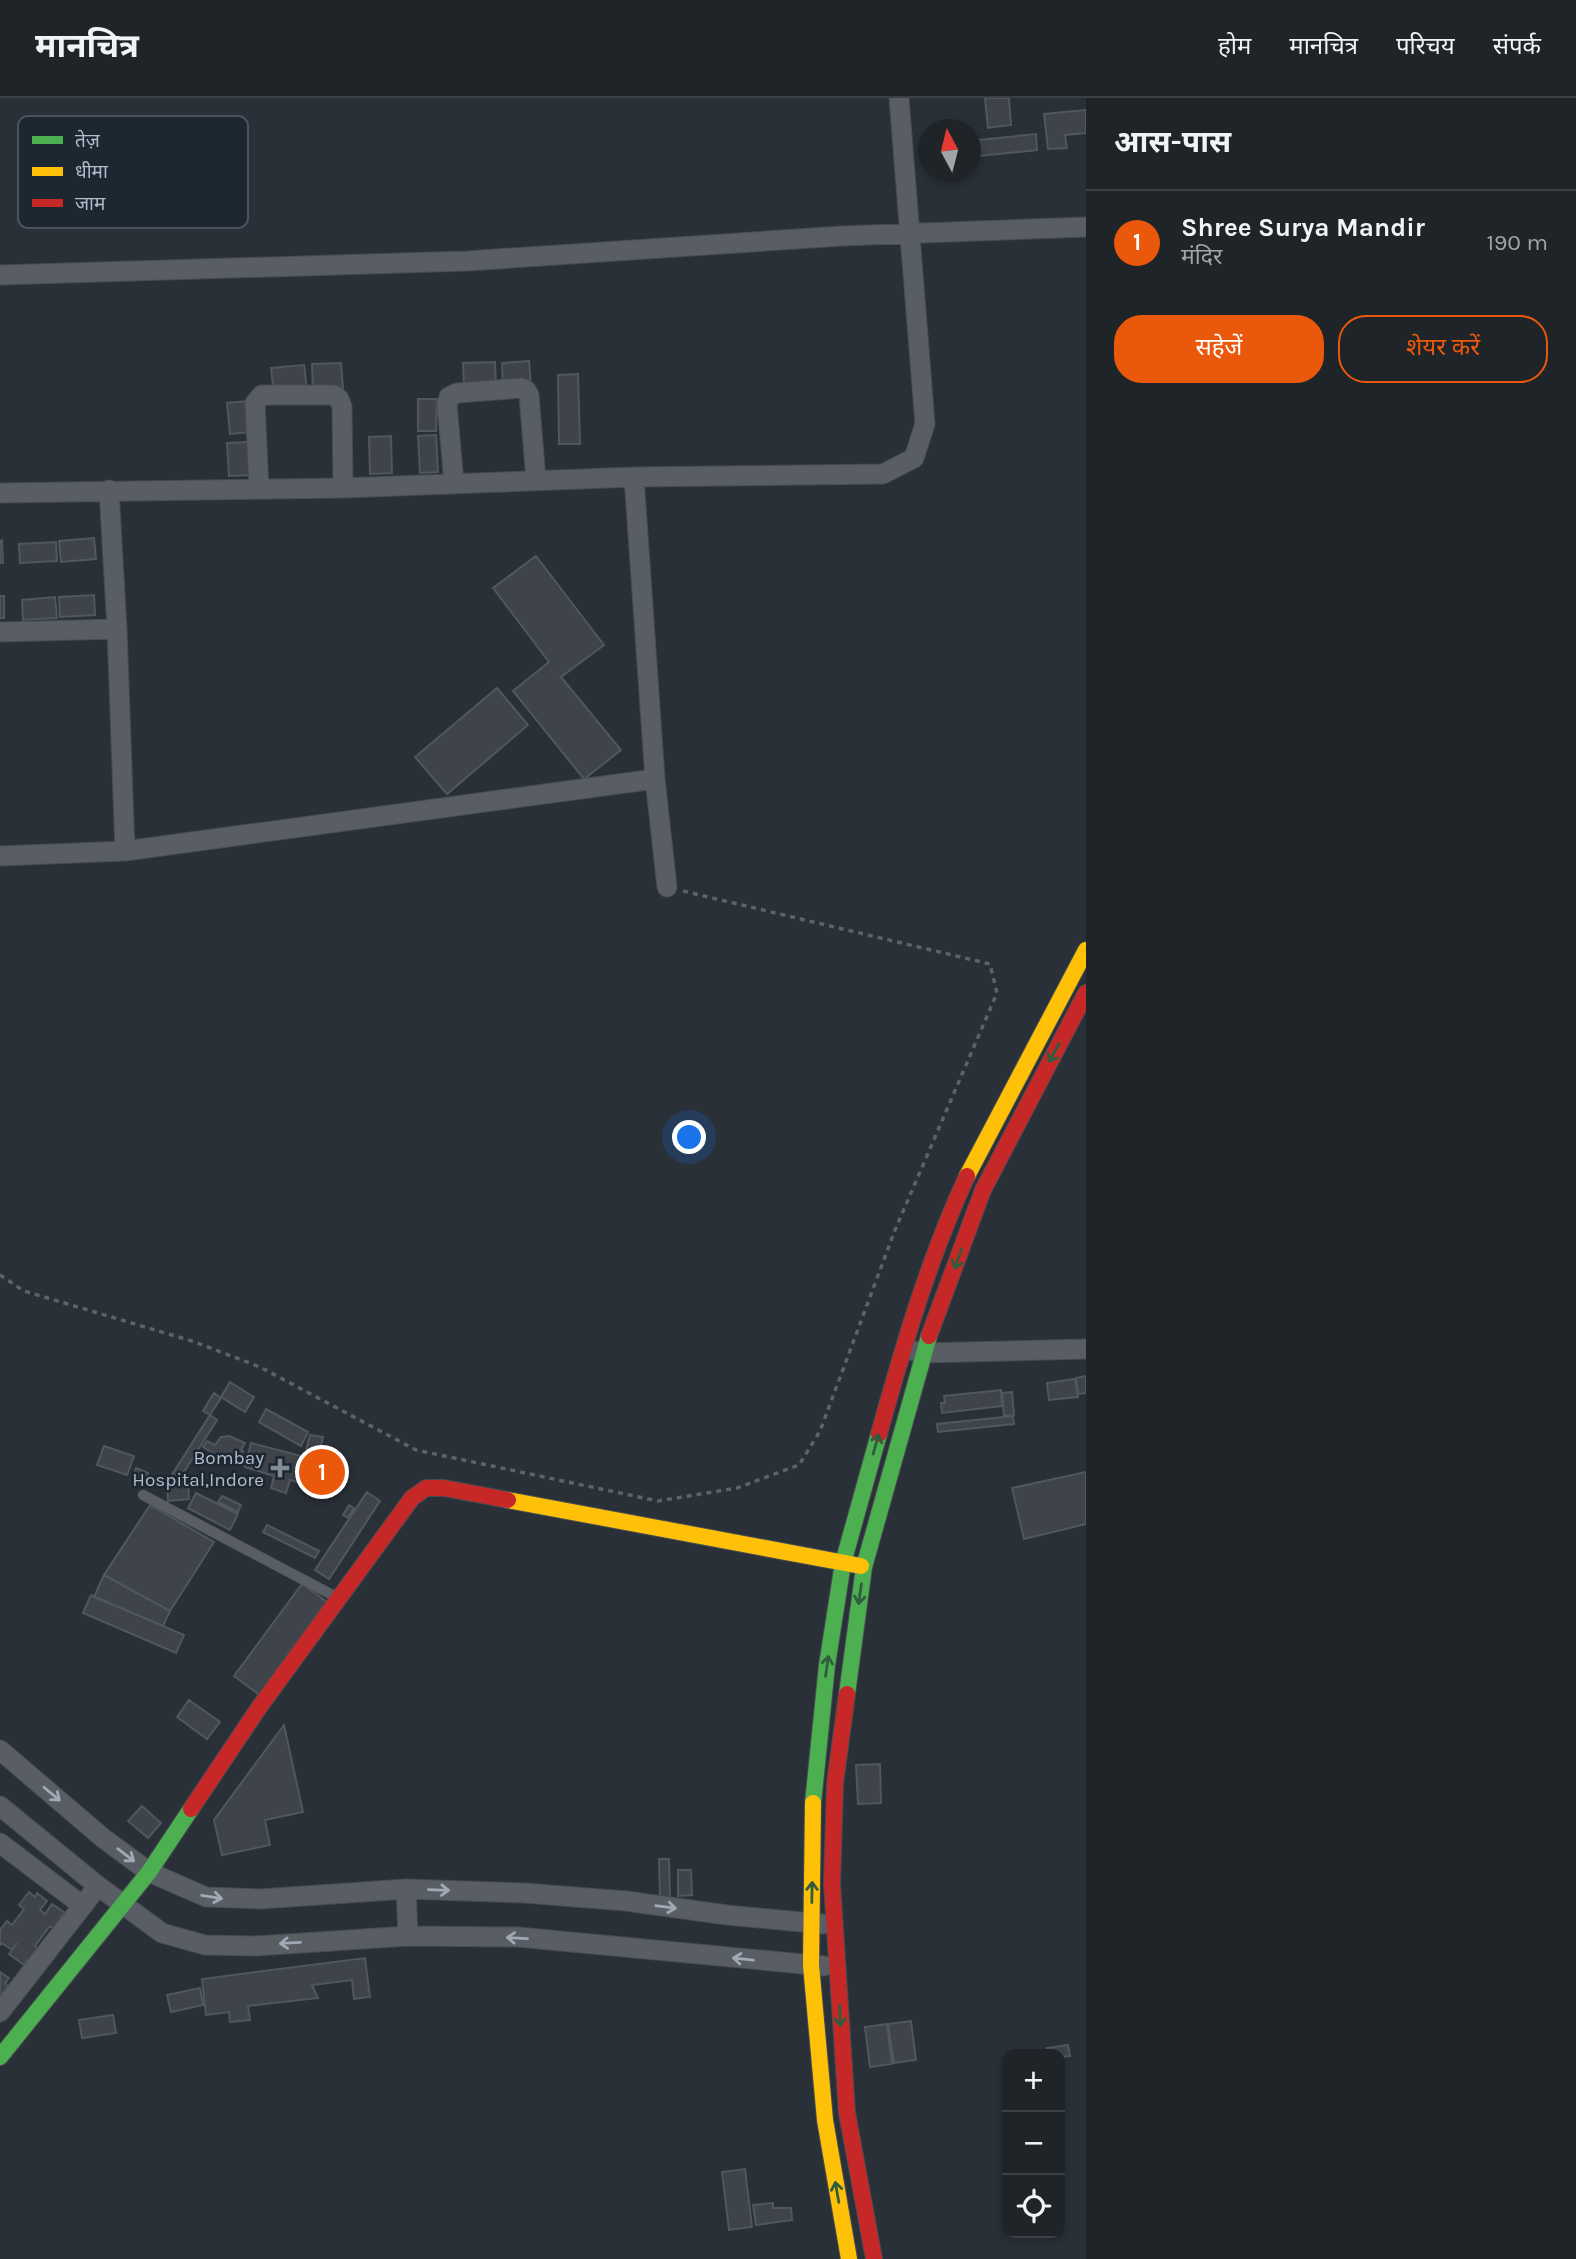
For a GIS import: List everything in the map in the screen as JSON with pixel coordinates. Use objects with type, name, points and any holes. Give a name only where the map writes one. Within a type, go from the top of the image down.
[{"type":"street","points":[[0,493],[109,490],[203,492],[634,477],[883,474],[914,458],[925,424],[899,98]]},
{"type":"street","points":[[0,275],[467,261],[842,236],[1086,227]]},
{"type":"street","points":[[454,483],[447,405],[449,397],[457,393],[520,388],[526,390],[529,395],[536,480]]},
{"type":"street","points":[[259,489],[255,403],[261,395],[272,393],[334,395],[338,399],[342,407],[343,488]]},
{"type":"street","points":[[634,477],[655,779],[667,887]]},
{"type":"street","points":[[109,490],[125,851]]},
{"type":"street","points":[[0,632],[117,629]]},
{"type":"street","points":[[0,856],[125,851],[655,779]]},
{"type":"street","points":[[849,2259],[825,2120],[811,1965],[813,1786],[827,1665],[843,1563],[902,1348],[965,1178],[1086,950]]},
{"type":"street","points":[[874,2259],[848,2113],[841,2048],[832,1884],[835,1783],[864,1567],[923,1353],[983,1189],[1086,992]]},
{"type":"street","points":[[902,1348],[923,1353],[1086,1349]]},
{"type":"street","points":[[0,2057],[149,1872],[258,1709],[338,1598],[412,1497],[426,1488],[444,1488],[864,1567]]},
{"type":"street","points":[[0,1750],[103,1838],[149,1872],[206,1898],[260,1899],[406,1889],[525,1893],[834,1925]]},
{"type":"street","points":[[0,1806],[123,1906],[162,1933],[205,1945],[256,1945],[408,1936],[518,1937],[837,1966]]},
{"type":"street","points":[[0,1843],[83,1906]]},
{"type":"street","points":[[0,2012],[98,1886]]},
{"type":"street","points":[[406,1889],[408,1936]]},
{"type":"lane","points":[[143,1495],[338,1598]]},
{"type":"path","points":[[0,1275],[24,1291],[192,1341],[260,1367],[416,1450],[658,1501],[737,1488],[799,1465],[820,1431],[895,1230],[997,993],[990,964],[667,887]]},
{"type":"building","points":[[985,98],[1009,98],[1011,125],[988,128]]},
{"type":"building","points":[[1086,110],[1086,133],[1065,135],[1067,148],[1048,149],[1044,114]]},
{"type":"building","points":[[1036,134],[1037,150],[981,156],[981,140]]},
{"type":"building","points":[[529,361],[531,387],[503,388],[502,363]]},
{"type":"building","points":[[495,362],[496,387],[464,388],[463,363]]},
{"type":"building","points":[[341,363],[343,389],[313,391],[312,364]]},
{"type":"building","points":[[304,365],[307,390],[274,393],[271,368]]},
{"type":"building","points":[[578,374],[580,444],[559,444],[558,375]]},
{"type":"building","points":[[418,399],[437,399],[436,431],[418,431]]},
{"type":"building","points":[[248,401],[250,432],[230,434],[227,403]]},
{"type":"building","points":[[436,435],[438,472],[420,473],[418,436]]},
{"type":"building","points":[[391,436],[392,473],[370,474],[369,437]]},
{"type":"building","points":[[248,442],[251,475],[229,476],[227,443]]},
{"type":"building","points":[[94,538],[96,559],[61,562],[59,541]]},
{"type":"building","points":[[2,540],[3,563],[0,563],[0,541]]},
{"type":"building","points":[[56,542],[57,561],[20,563],[19,544]]},
{"type":"building","points":[[536,556],[604,645],[561,677],[621,750],[584,779],[513,691],[549,662],[493,588]]},
{"type":"building","points":[[94,595],[95,615],[60,617],[59,597]]},
{"type":"building","points":[[0,596],[4,596],[4,618],[0,618]]},
{"type":"building","points":[[55,597],[57,618],[23,620],[22,600]]},
{"type":"building","points":[[497,688],[528,725],[447,794],[415,757]]},
{"type":"building","points":[[1086,1376],[1086,1393],[1078,1394],[1076,1378]]},
{"type":"building","points":[[1075,1379],[1078,1397],[1049,1400],[1047,1383]]},
{"type":"building","points":[[230,1382],[254,1397],[245,1412],[221,1397]]},
{"type":"building","points":[[1001,1390],[1002,1406],[942,1413],[941,1403],[945,1403],[944,1396]]},
{"type":"building","points":[[1012,1392],[1014,1415],[1004,1416],[1002,1393]]},
{"type":"building","points":[[214,1393],[221,1398],[210,1415],[203,1411]]},
{"type":"building","points":[[266,1409],[308,1432],[301,1446],[259,1422]]},
{"type":"building","points":[[210,1415],[217,1420],[175,1486],[168,1481]]},
{"type":"building","points":[[1013,1416],[1014,1424],[938,1432],[937,1424]]},
{"type":"building","points":[[310,1435],[323,1437],[319,1453],[306,1450]]},
{"type":"building","points":[[229,1436],[245,1443],[241,1450],[240,1464],[233,1465],[203,1447],[207,1441],[215,1445],[221,1437]]},
{"type":"building","points":[[251,1443],[305,1457],[303,1465],[310,1467],[308,1475],[301,1474],[298,1482],[290,1480],[286,1493],[271,1488],[274,1476],[245,1467]]},
{"type":"building","points":[[104,1446],[134,1456],[127,1475],[97,1465]]},
{"type":"building","points":[[136,1468],[148,1473],[145,1482],[133,1477]]},
{"type":"building","points":[[1086,1472],[1086,1524],[1024,1539],[1012,1488]]},
{"type":"building","points":[[188,1485],[189,1499],[168,1501],[167,1486]]},
{"type":"building","points":[[367,1492],[380,1501],[329,1579],[315,1570]]},
{"type":"building","points":[[196,1493],[238,1514],[230,1530],[188,1508]]},
{"type":"building","points":[[222,1496],[241,1505],[238,1512],[218,1502]]},
{"type":"building","points":[[150,1505],[214,1542],[170,1611],[104,1575]]},
{"type":"building","points":[[349,1505],[354,1508],[348,1518],[343,1515]]},
{"type":"building","points":[[267,1525],[319,1551],[315,1558],[263,1532]]},
{"type":"building","points":[[104,1575],[170,1611],[163,1626],[94,1597]]},
{"type":"building","points":[[302,1584],[330,1604],[261,1696],[234,1676]]},
{"type":"building","points":[[91,1595],[184,1635],[176,1653],[83,1613]]},
{"type":"building","points":[[189,1700],[220,1722],[207,1739],[177,1717]]},
{"type":"building","points":[[284,1725],[303,1812],[265,1820],[270,1845],[222,1855],[214,1820]]},
{"type":"building","points":[[880,1764],[881,1803],[858,1804],[856,1765]]},
{"type":"building","points":[[142,1806],[161,1823],[148,1838],[128,1821]]},
{"type":"building","points":[[659,1859],[669,1859],[670,1898],[660,1898]]},
{"type":"building","points":[[678,1870],[691,1870],[692,1895],[678,1896]]},
{"type":"building","points":[[29,1892],[35,1897],[37,1893],[47,1901],[40,1910],[45,1914],[52,1904],[65,1913],[61,1916],[64,1919],[56,1930],[50,1926],[35,1946],[40,1950],[31,1962],[27,1960],[24,1965],[9,1954],[12,1950],[2,1943],[0,1945],[0,1930],[7,1921],[12,1925],[24,1909],[19,1905]]},
{"type":"building","points":[[365,1958],[370,1997],[354,1999],[352,1980],[312,1985],[318,1998],[248,2006],[250,2020],[230,2022],[229,2012],[206,2015],[202,1979]]},
{"type":"building","points":[[0,1972],[9,1978],[5,1983],[8,1986],[2,1994],[0,1992]]},
{"type":"building","points":[[200,1988],[203,2005],[171,2012],[167,1995]]},
{"type":"building","points":[[113,2015],[116,2033],[82,2038],[79,2020]]},
{"type":"building","points":[[911,2021],[916,2060],[894,2063],[888,2024]]},
{"type":"building","points":[[887,2024],[892,2064],[870,2067],[865,2027]]},
{"type":"building","points":[[1068,2045],[1070,2056],[1065,2056],[1065,2049],[1047,2048]]},
{"type":"building","points":[[745,2169],[752,2227],[729,2230],[722,2172]]},
{"type":"building","points":[[773,2203],[773,2208],[791,2208],[792,2220],[756,2225],[753,2205]]},
{"type":"traffic: fast","points":[[847,1694],[864,1567],[929,1336]]},
{"type":"traffic: fast","points":[[813,1803],[827,1665],[843,1563],[879,1434]]},
{"type":"traffic: fast","points":[[0,2057],[149,1872],[191,1809]]},
{"type":"traffic: slow","points":[[967,1176],[1086,950]]},
{"type":"traffic: slow","points":[[508,1500],[861,1566]]},
{"type":"traffic: slow","points":[[813,1803],[811,1965],[825,2120],[849,2259]]},
{"type":"traffic: jam","points":[[929,1336],[983,1190],[1086,993]]},
{"type":"traffic: jam","points":[[879,1434],[929,1271],[967,1176]]},
{"type":"traffic: jam","points":[[191,1809],[258,1709],[412,1498],[426,1488],[444,1488],[508,1500]]},
{"type":"traffic: jam","points":[[847,1694],[835,1783],[832,1884],[847,2113],[874,2259]]},
{"type":"place","name":"Bombay Hospital,Indore","points":[[280,1468]]},
{"type":"place","name":"Shree Surya Mandir","points":[[322,1472]]}]
